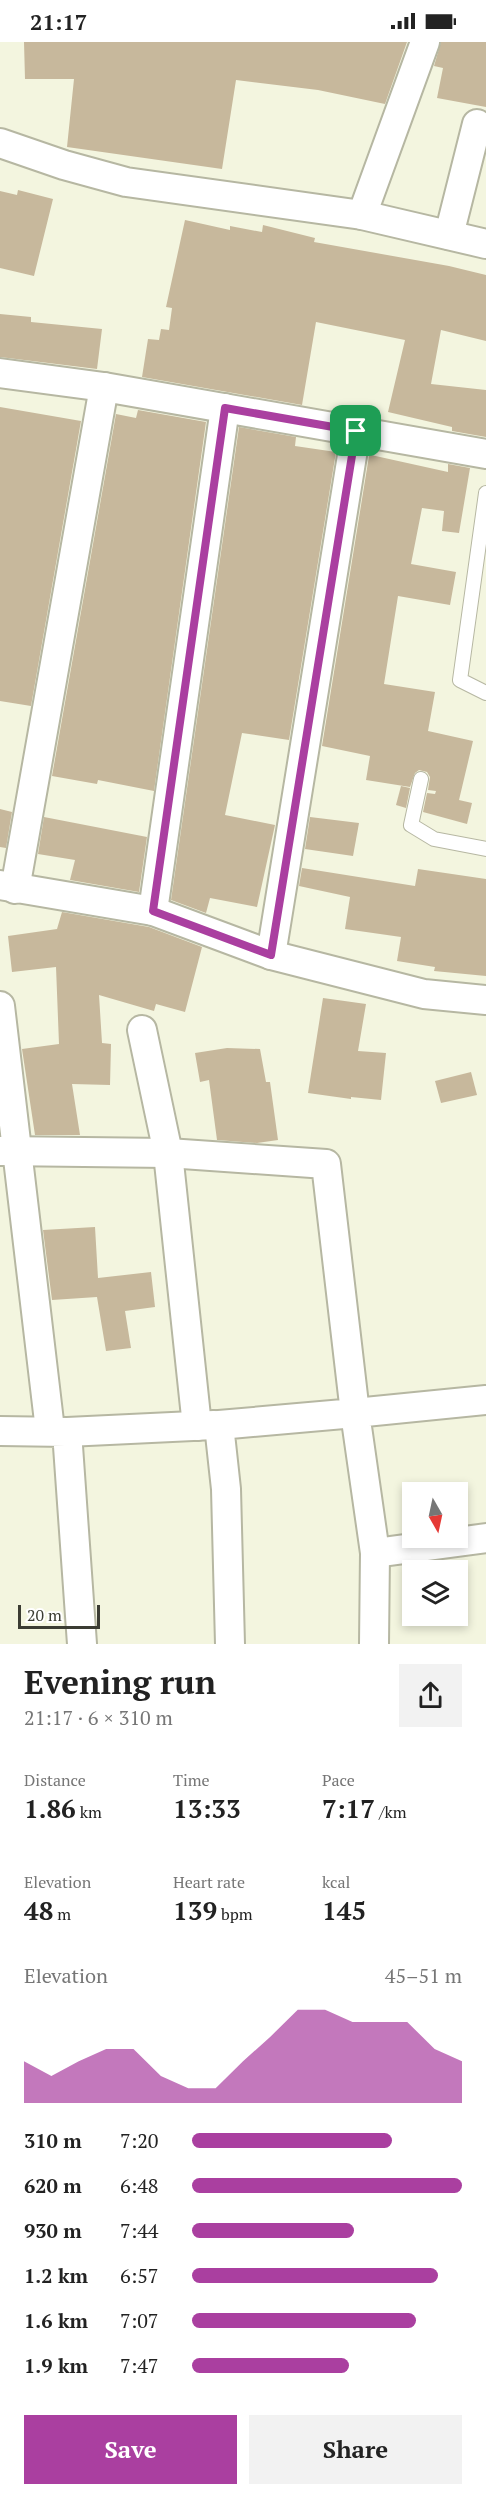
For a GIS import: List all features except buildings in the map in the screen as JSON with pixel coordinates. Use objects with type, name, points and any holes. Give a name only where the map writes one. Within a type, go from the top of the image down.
[{"type":"street","points":[[362,215],[425,42]]},
{"type":"street","points":[[448,235],[477,124]]},
{"type":"street","points":[[0,143],[126,182],[362,215],[486,243]]},
{"type":"street","points":[[0,374],[104,387],[486,454]]},
{"type":"street","points":[[104,387],[8,887],[153,911],[271,955],[424,994],[486,1000]]},
{"type":"street","points":[[153,911],[225,408]]},
{"type":"street","points":[[271,955],[356,431]]},
{"type":"street","points":[[0,1006],[9,1151],[59,1431],[82,1644]]},
{"type":"street","points":[[142,1030],[168,1153],[208,1426],[226,1490],[230,1644]]},
{"type":"street","points":[[9,1151],[168,1153],[326,1164],[355,1413],[375,1553],[374,1644]]},
{"type":"street","points":[[0,1431],[208,1426],[486,1400]]},
{"type":"street","points":[[375,1553],[486,1538]]},
{"type":"lane","points":[[486,493],[460,680],[486,693]]},
{"type":"lane","points":[[421,779],[411,825],[434,838],[486,849]]},
{"type":"route","points":[[225,408],[356,431],[271,955],[153,911],[225,408]]}]
